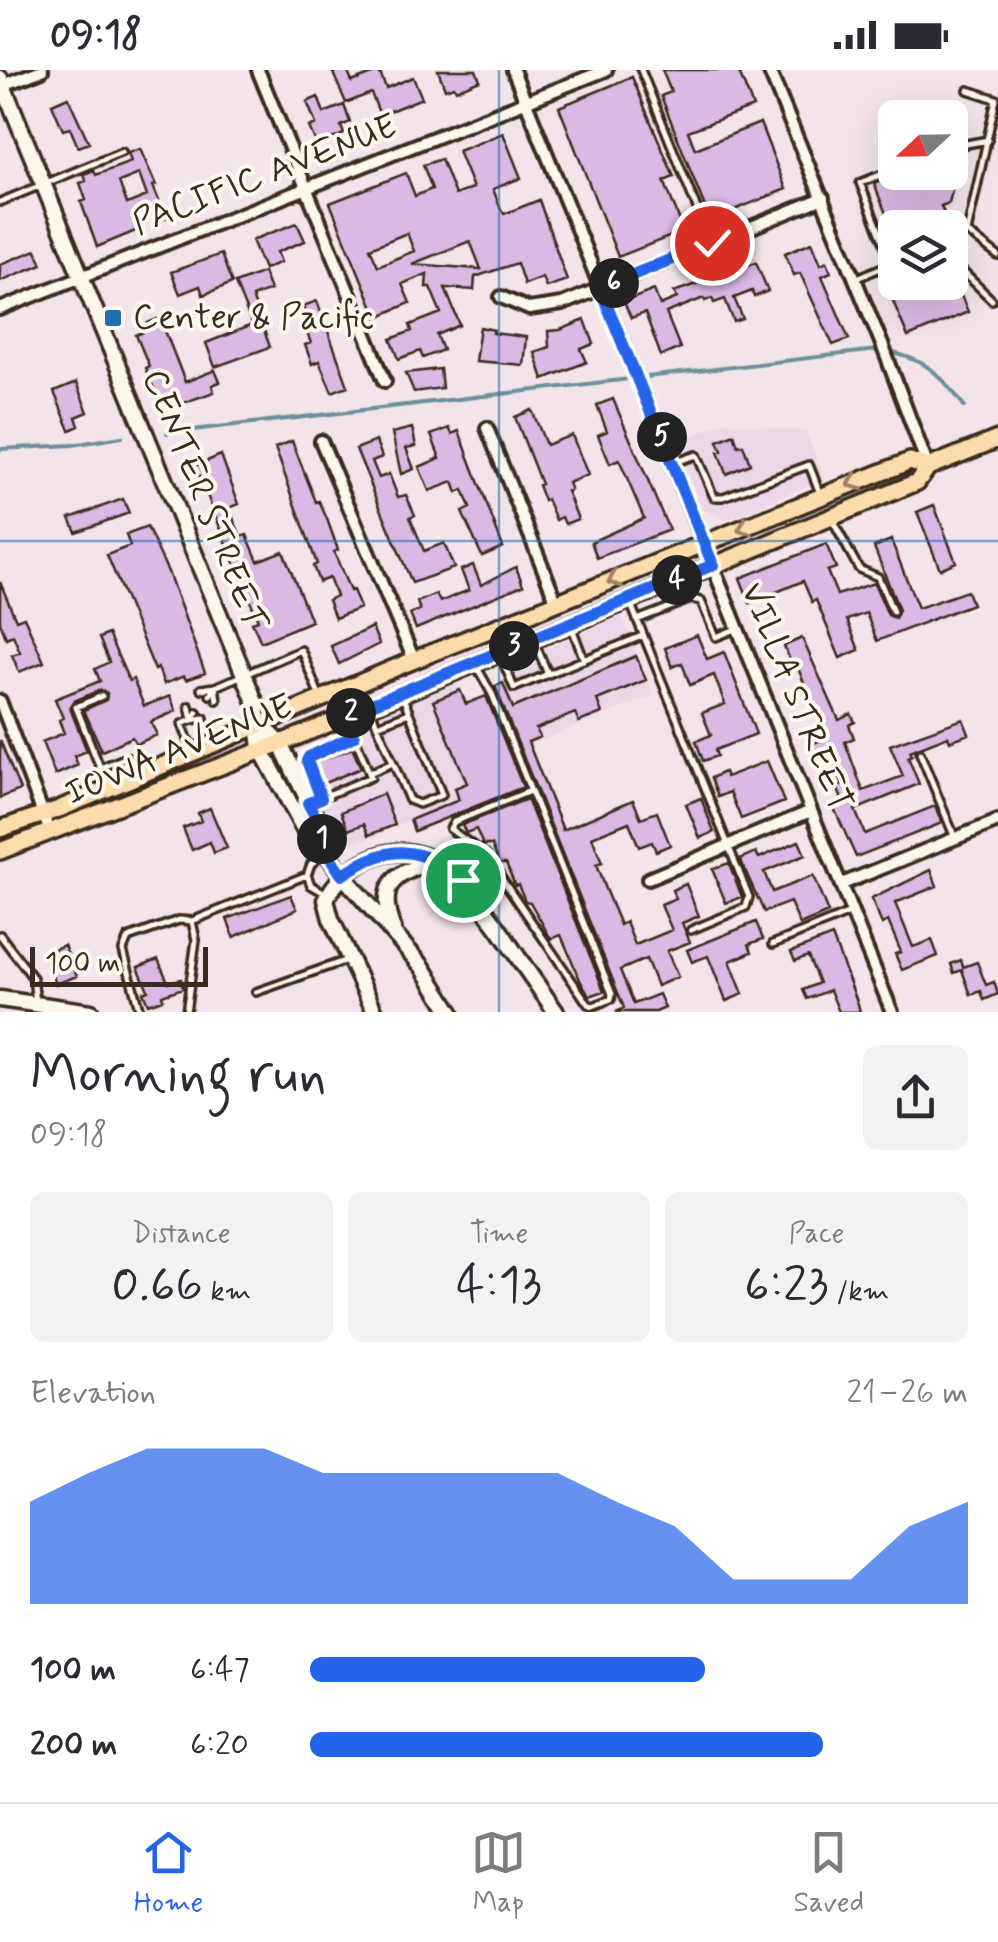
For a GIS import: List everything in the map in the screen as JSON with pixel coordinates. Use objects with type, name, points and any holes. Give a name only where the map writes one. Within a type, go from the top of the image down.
[{"type":"main road","name":"CENTER STREET","points":[[1,83],[243,674],[260,723],[261,749],[308,837],[325,850],[422,966],[451,1012]]},
{"type":"main road","name":"IOWA AVENUE","points":[[0,851],[280,743],[917,482],[928,467],[993,440]]},
{"type":"main road","name":"IOWA AVENUE","points":[[0,829],[910,461],[928,467]]},
{"type":"main road","name":"CENTER STREET","points":[[260,723],[280,743],[314,800],[325,850]]},
{"type":"main road","points":[[375,1012],[326,909],[328,894],[342,875],[387,852],[408,850],[436,861],[463,880],[552,1010]]},
{"type":"main road","points":[[397,939],[386,903],[391,882],[408,870],[436,861]]},
{"type":"main road","points":[[0,999],[91,1012]]},
{"type":"street","points":[[1,83],[42,70]]},
{"type":"street","points":[[258,70],[385,382]]},
{"type":"street","name":"VILLA STREET","points":[[512,70],[892,1012]]},
{"type":"street","name":"PACIFIC AVENUE","points":[[0,309],[606,70]]},
{"type":"street","points":[[769,70],[928,467]]},
{"type":"street","points":[[501,297],[528,310],[545,309],[823,198]]},
{"type":"street","points":[[486,428],[558,603]]},
{"type":"street","points":[[321,441],[414,660]]},
{"type":"street","points":[[0,701],[50,832]]},
{"type":"street","points":[[648,879],[811,811]]},
{"type":"street","points":[[842,884],[998,821]]},
{"type":"lane","points":[[641,70],[712,243]]},
{"type":"lane","points":[[968,90],[997,99],[968,228]]},
{"type":"lane","points":[[968,144],[988,140]]},
{"type":"lane","points":[[0,202],[122,152]]},
{"type":"lane","points":[[878,175],[860,182],[878,225]]},
{"type":"lane","points":[[968,233],[998,256]]},
{"type":"lane","points":[[855,278],[878,269]]},
{"type":"lane","points":[[968,277],[992,300]]},
{"type":"lane","points":[[672,463],[696,456],[714,497],[809,466],[822,496]]},
{"type":"lane","points":[[830,517],[859,569],[878,577],[892,612]]},
{"type":"lane","points":[[637,620],[692,599],[702,602],[716,636],[738,628]]},
{"type":"lane","points":[[628,600],[750,902],[743,909],[691,930]]},
{"type":"lane","points":[[570,623],[584,660]]},
{"type":"lane","points":[[499,652],[514,688],[643,636]]},
{"type":"lane","points":[[533,638],[548,674]]},
{"type":"lane","points":[[201,689],[301,650],[321,698]]},
{"type":"lane","points":[[474,662],[492,694],[612,994],[604,1003],[588,1004],[486,855],[450,830],[454,822],[530,791]]},
{"type":"lane","points":[[210,695],[215,686]]},
{"type":"lane","points":[[215,686],[217,700]]},
{"type":"lane","points":[[369,705],[408,800],[419,804],[442,795],[400,692]]},
{"type":"lane","points":[[102,696],[76,707],[108,788]]},
{"type":"lane","points":[[188,706],[192,720]]},
{"type":"lane","points":[[192,720],[197,712]]},
{"type":"lane","points":[[378,726],[409,713]]},
{"type":"lane","points":[[345,715],[354,736],[371,777],[314,800],[309,757],[354,736]]},
{"type":"lane","points":[[193,752],[182,724],[204,718]]},
{"type":"lane","points":[[920,752],[955,838]]},
{"type":"lane","points":[[100,768],[127,757]]},
{"type":"lane","points":[[369,772],[393,763]]},
{"type":"lane","points":[[140,1012],[124,944],[128,938],[179,920],[192,921],[307,874],[325,850]]},
{"type":"lane","points":[[307,874],[311,885],[328,894]]},
{"type":"lane","points":[[773,944],[853,912]]},
{"type":"lane","points":[[186,1012],[196,940],[192,921]]},
{"type":"lane","points":[[0,935],[33,978],[36,1004]]},
{"type":"lane","points":[[256,992],[350,959]]},
{"type":"shaded area","points":[[726,422],[806,432],[824,478],[727,520],[701,509],[675,443]]},
{"type":"shaded area","points":[[622,616],[654,695],[530,745],[499,669]]},
{"type":"shaded area","points":[[458,683],[498,783],[367,840],[351,843],[335,833],[302,765],[303,751],[311,743]]},
{"type":"building","points":[[347,70],[352,82],[379,71],[386,88],[413,77],[422,98],[380,115],[371,93],[346,103],[333,73]]},
{"type":"building","points":[[438,70],[476,70],[480,80],[456,90],[454,86],[445,89]]},
{"type":"building","points":[[662,70],[738,70],[753,107],[688,131],[695,149],[760,123],[786,189],[710,220],[661,96],[671,92]]},
{"type":"building","points":[[632,77],[674,177],[664,181],[684,231],[618,257],[559,107]]},
{"type":"building","points":[[68,97],[89,143],[78,147],[70,128],[63,130],[52,104]]},
{"type":"building","points":[[318,97],[324,113],[344,105],[350,122],[341,126],[344,134],[317,145],[309,127],[316,124],[307,102]]},
{"type":"building","points":[[503,133],[521,178],[493,189],[500,207],[504,214],[539,200],[567,280],[546,287],[542,277],[524,284],[517,263],[475,277],[474,290],[445,288],[460,325],[437,335],[443,350],[423,358],[420,351],[399,359],[391,339],[412,331],[410,325],[441,313],[430,287],[426,287],[427,274],[402,284],[410,303],[377,317],[330,203],[406,173],[415,196],[432,189],[423,165],[441,159],[455,195],[473,188],[458,151]],"holes":[[[407,233],[414,251],[378,266],[370,248]],[[470,241],[481,269],[412,264]]]},
{"type":"building","points":[[140,149],[166,218],[156,222],[153,214],[134,221],[138,230],[97,247],[81,202],[86,200],[80,183],[86,181],[84,174],[94,170],[96,175],[131,162],[128,153]],"holes":[[[139,174],[147,196],[127,204],[119,182]]]},
{"type":"building","points":[[878,182],[878,190],[952,190],[949,203],[941,206],[943,210],[885,210],[874,184]]},
{"type":"building","points":[[297,223],[305,241],[277,252],[281,262],[264,269],[252,240]]},
{"type":"building","points":[[812,242],[821,264],[827,261],[831,272],[822,276],[849,339],[833,345],[800,273],[794,275],[785,253]]},
{"type":"building","points":[[36,250],[42,264],[0,281],[0,264]]},
{"type":"building","points":[[221,254],[232,283],[203,295],[200,286],[180,294],[171,272]]},
{"type":"building","points":[[756,262],[768,291],[754,297],[752,291],[734,298],[743,319],[734,322],[725,299],[714,303],[712,298],[704,298],[666,313],[680,348],[661,356],[645,313],[631,318],[624,302],[654,290],[660,305],[677,298],[674,292]]},
{"type":"building","points":[[263,272],[270,290],[252,297],[270,347],[215,367],[206,343],[252,325],[235,283]]},
{"type":"building","points":[[893,300],[963,300],[968,312],[908,337]]},
{"type":"building","points":[[317,301],[348,386],[332,392],[319,361],[312,364],[305,345],[311,343],[301,318],[307,316],[303,306]]},
{"type":"building","points":[[160,318],[185,382],[215,370],[220,382],[212,385],[214,392],[163,410],[136,335],[151,329],[148,323]]},
{"type":"building","points":[[585,320],[594,344],[581,349],[587,362],[543,379],[534,352],[549,347],[548,331]]},
{"type":"building","points":[[480,327],[494,330],[493,333],[526,337],[523,365],[475,361]]},
{"type":"building","points":[[440,369],[442,388],[414,392],[406,373]]},
{"type":"building","points":[[76,383],[88,412],[76,417],[79,426],[70,430],[54,392]]},
{"type":"building","points":[[613,399],[669,530],[597,558],[591,542],[644,518],[619,460],[610,464],[598,435],[607,431],[597,405]]},
{"type":"building","points":[[532,410],[546,445],[572,435],[588,475],[568,483],[571,490],[567,491],[578,519],[565,524],[562,517],[556,520],[547,499],[544,501],[515,417]]},
{"type":"building","points":[[412,428],[416,446],[406,448],[414,469],[401,474],[392,433]]},
{"type":"building","points":[[449,428],[452,434],[459,431],[503,547],[482,556],[462,512],[470,508],[463,490],[457,493],[453,482],[429,491],[419,467],[440,458],[431,435]]},
{"type":"building","points":[[734,434],[750,464],[726,474],[718,441]]},
{"type":"building","points":[[292,441],[316,502],[319,501],[327,519],[338,550],[334,552],[360,608],[335,618],[328,600],[336,596],[329,578],[319,582],[313,566],[317,564],[275,448]]},
{"type":"building","points":[[376,441],[382,457],[372,461],[379,478],[389,474],[398,497],[406,495],[424,551],[444,543],[454,568],[412,583],[356,449]]},
{"type":"building","points":[[221,455],[239,504],[229,508],[241,537],[247,535],[258,561],[283,551],[311,621],[261,642],[252,622],[258,620],[195,466]]},
{"type":"building","points":[[123,499],[129,513],[76,532],[70,518]]},
{"type":"building","points":[[934,505],[956,562],[940,569],[917,512]]},
{"type":"building","points":[[147,527],[205,673],[164,684],[107,555],[130,546],[126,535]]},
{"type":"building","points":[[891,540],[918,608],[967,591],[972,604],[877,641],[866,613],[847,620],[859,650],[840,658],[816,600],[812,602],[803,581],[750,603],[740,578],[826,544],[836,568],[827,571],[837,595],[874,583],[888,615],[895,618],[899,610],[874,547]]},
{"type":"building","points":[[473,565],[481,585],[516,567],[523,585],[416,629],[410,614],[420,610],[417,602],[436,594],[440,602],[469,590],[461,570]]},
{"type":"building","points":[[0,582],[16,620],[24,617],[44,662],[19,672],[12,655],[20,652],[13,635],[6,638],[0,622]]},
{"type":"building","points":[[372,627],[379,644],[339,664],[331,646]]},
{"type":"building","points":[[108,634],[144,706],[170,696],[176,711],[151,722],[157,735],[136,744],[132,737],[102,751],[84,710],[106,700],[107,693],[100,690],[74,701],[70,708],[87,751],[74,756],[78,765],[55,775],[42,742],[64,733],[55,699],[100,681],[95,669],[109,662],[99,638]]},
{"type":"building","points":[[697,635],[707,659],[724,652],[756,734],[715,750],[717,756],[703,761],[696,741],[711,735],[702,713],[725,704],[714,675],[690,685],[682,663],[672,667],[665,648]]},
{"type":"building","points":[[802,638],[839,720],[851,714],[855,722],[849,725],[854,738],[845,742],[863,791],[903,776],[890,745],[963,719],[969,734],[950,741],[948,736],[910,751],[912,755],[908,757],[919,784],[855,810],[865,834],[935,806],[942,823],[856,857],[833,806],[843,802],[837,787],[843,785],[832,757],[817,764],[809,745],[826,738],[796,663],[792,665],[784,646]]},
{"type":"building","points":[[636,656],[646,680],[597,700],[602,713],[579,722],[575,713],[536,729],[540,737],[528,742],[563,830],[633,800],[641,818],[657,812],[670,845],[656,851],[652,842],[639,847],[629,822],[592,837],[602,863],[596,865],[605,889],[620,925],[626,922],[635,945],[672,930],[661,905],[676,899],[672,890],[686,884],[699,916],[682,923],[690,942],[667,951],[678,977],[657,986],[646,959],[620,970],[634,1004],[659,994],[665,1008],[656,1012],[616,1012],[624,1008],[495,686],[503,683],[513,708]]},
{"type":"building","points":[[460,690],[466,704],[486,696],[523,787],[414,831],[410,820],[459,800],[455,788],[467,783],[433,701]]},
{"type":"building","points":[[0,740],[20,790],[0,798]]},
{"type":"building","points":[[352,748],[361,768],[322,784],[315,763]]},
{"type":"building","points":[[767,761],[784,802],[741,819],[730,792],[718,797],[711,778],[724,772],[726,777]]},
{"type":"building","points":[[383,794],[395,825],[369,835],[364,824],[348,830],[341,812]]},
{"type":"building","points":[[701,798],[714,832],[700,838],[686,804]]},
{"type":"building","points":[[527,799],[604,991],[590,996],[561,935],[551,939],[518,884],[515,885],[506,863],[499,863],[492,845],[483,845],[476,829],[466,833],[462,825]]},
{"type":"building","points":[[210,808],[227,848],[214,853],[210,842],[192,850],[183,828],[201,821],[198,813]]},
{"type":"building","points":[[799,841],[805,855],[764,872],[772,892],[813,876],[828,913],[800,925],[790,902],[764,912],[740,859],[756,852],[759,858]]},
{"type":"building","points":[[729,863],[742,897],[726,903],[712,869]]},
{"type":"building","points":[[931,870],[937,886],[895,903],[913,947],[932,940],[938,956],[902,970],[895,954],[901,952],[888,921],[882,924],[871,899]]},
{"type":"building","points":[[291,895],[297,909],[234,937],[227,919]]},
{"type":"building","points":[[756,922],[763,939],[749,944],[752,952],[730,961],[743,994],[726,1001],[708,956],[692,962],[687,950]]},
{"type":"building","points":[[832,936],[860,1012],[839,1012],[830,990],[807,999],[803,990],[819,983],[808,956],[795,961],[791,952]]},
{"type":"building","points":[[64,945],[77,976],[56,984],[44,953]]},
{"type":"building","points":[[158,959],[168,982],[181,979],[183,988],[148,1004],[143,992],[148,990],[138,967]]},
{"type":"building","points":[[961,960],[963,967],[977,962],[986,985],[994,982],[998,994],[984,1000],[981,991],[971,995],[962,970],[954,973],[951,964]]},
{"type":"waterway","points":[[167,433],[877,350],[928,367],[965,407]]},
{"type":"waterway","points":[[0,449],[72,445],[122,437]]},
{"type":"place","name":"Center & Pacific","points":[[113,318]]},
{"type":"route","points":[[463,880],[436,861],[408,850],[379,855],[342,875],[323,847],[322,829],[308,803],[321,798],[307,761],[354,736],[345,715],[713,565],[600,288],[712,243]]}]
